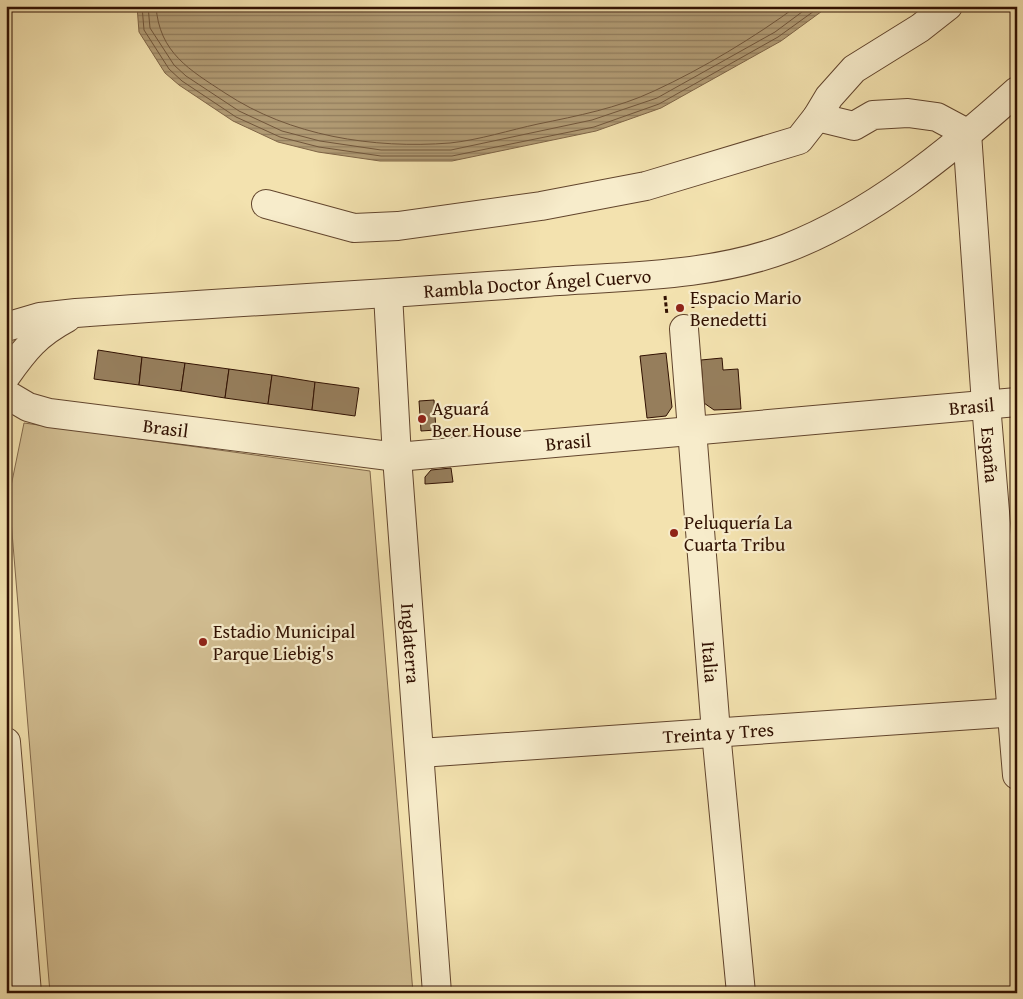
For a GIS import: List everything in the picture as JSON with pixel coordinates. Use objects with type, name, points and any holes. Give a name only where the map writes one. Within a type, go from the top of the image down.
[{"type":"street","points":[[266,204],[354,228],[398,226],[541,206],[646,186],[799,140],[818,117],[829,97],[854,69],[920,28],[948,6]]},
{"type":"street","name":"Rambla Doctor Ángel Cuervo","points":[[6,327],[40,317],[76,313],[388,294],[676,272],[757,258],[786,248],[839,224],[892,190],[967,134],[1017,91]]},
{"type":"street","points":[[818,117],[854,126],[873,115],[908,113],[937,117],[967,134]]},
{"type":"street","name":"España","points":[[967,134],[986,404],[1015,712],[1017,776]]},
{"type":"street","name":"Inglaterra","points":[[388,294],[397,457],[437,993]]},
{"type":"street","points":[[6,376],[26,348],[46,329],[76,313]]},
{"type":"street","name":"Italia","points":[[684,329],[716,732],[741,993]]},
{"type":"street","name":"Brasil","points":[[6,394],[28,407],[49,414],[397,457],[1017,402]]},
{"type":"street","name":"Treinta y Tres","points":[[420,753],[1015,712]]},
{"type":"street","points":[[6,742],[27,993]]},
{"type":"shaded area","name":"Estadio Municipal Parque Liebig's","points":[[24,423],[370,471],[413,993],[50,993],[9,496]]},
{"type":"water","points":[[137,6],[829,6],[781,41],[661,108],[596,131],[452,161],[380,161],[318,152],[278,142],[233,121],[179,85],[165,73],[139,32]]},
{"type":"building","points":[[98,350],[142,357],[139,385],[94,379]]},
{"type":"building","points":[[666,353],[672,407],[666,416],[647,418],[640,356]]},
{"type":"building","points":[[142,357],[185,363],[181,391],[139,385]]},
{"type":"building","points":[[722,358],[723,370],[738,369],[741,409],[714,410],[704,403],[701,360]]},
{"type":"building","points":[[185,363],[229,369],[225,398],[181,391]]},
{"type":"building","points":[[229,369],[272,375],[268,404],[225,398]]},
{"type":"building","points":[[272,375],[315,382],[312,410],[268,404]]},
{"type":"building","points":[[315,382],[359,388],[355,416],[312,410]]},
{"type":"building","points":[[434,400],[436,430],[421,431],[419,401]]},
{"type":"building","points":[[451,468],[453,482],[425,484],[425,477],[431,470]]},
{"type":"place","name":"Espacio Mario Benedetti","points":[[680,308]]},
{"type":"place","name":"Aguará Beer House","points":[[422,419]]},
{"type":"place","name":"Peluquería La Cuarta Tribu","points":[[674,533]]},
{"type":"place","name":"Estadio Municipal Parque Liebig's","points":[[203,642]]}]
